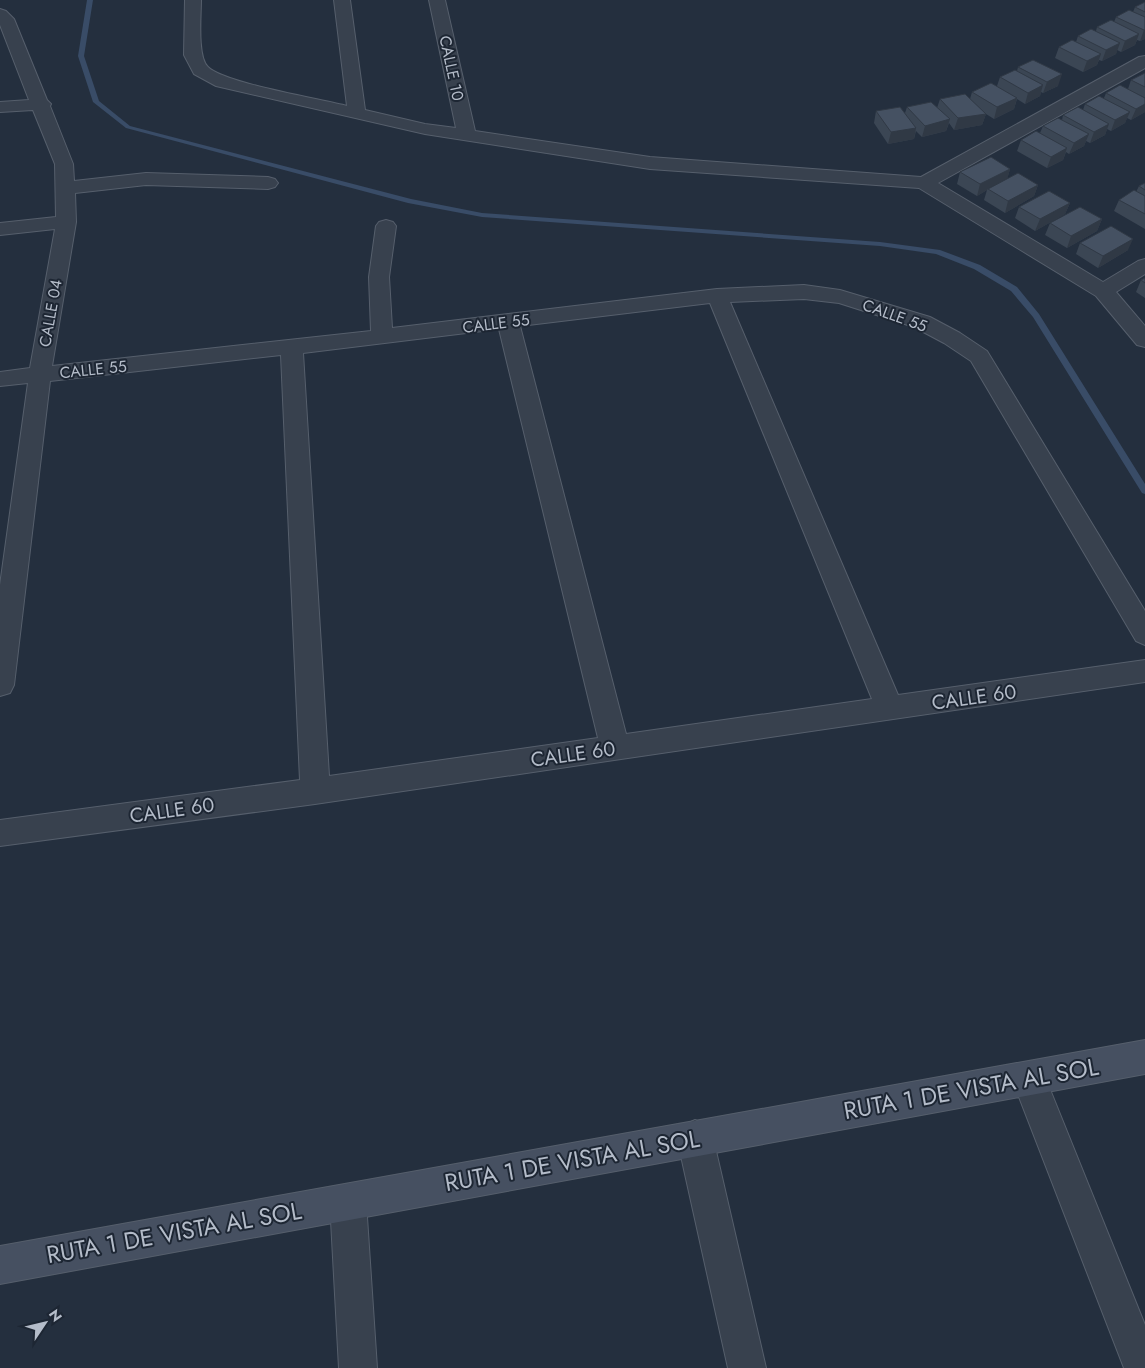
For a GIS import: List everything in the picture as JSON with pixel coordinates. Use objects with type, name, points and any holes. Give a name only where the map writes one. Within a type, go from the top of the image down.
[{"type":"street","points":[[193,0],[192,55],[200,70],[222,82],[357,114],[466,136],[650,164],[924,183],[1103,291],[1145,340]]},
{"type":"street","points":[[342,0],[357,114]]},
{"type":"street","name":"CALLE 10","points":[[437,0],[466,136]]},
{"type":"street","name":"CALLE 04","points":[[0,14],[6,19],[42,104],[64,164],[66,222],[7,574],[0,684]]},
{"type":"street","points":[[924,183],[1145,60]]},
{"type":"street","points":[[0,108],[42,104]]},
{"type":"street","points":[[65,188],[146,179],[268,183]]},
{"type":"street","points":[[0,229],[66,222]]},
{"type":"street","points":[[382,337],[379,277],[386,226]]},
{"type":"street","points":[[1103,291],[1145,264]]},
{"type":"street","name":"CALLE 55","points":[[0,379],[382,337],[717,296],[804,292],[840,297],[922,322],[952,338],[979,356],[1145,634]]},
{"type":"street","points":[[717,296],[890,709]]},
{"type":"street","points":[[508,321],[615,748]]},
{"type":"street","points":[[292,347],[314,791]]},
{"type":"street","name":"CALLE 60","points":[[0,834],[314,791],[1145,671]]},
{"type":"street","name":"RUTA 1 DE VISTA AL SOL","points":[[0,1265],[1145,1057]]},
{"type":"street","points":[[1029,1079],[1143,1368]]},
{"type":"street","points":[[695,1138],[747,1368]]},
{"type":"street","points":[[348,1202],[358,1368]]},
{"type":"building","points":[[1145,2],[1145,12],[1135,7]]},
{"type":"building","points":[[1129,10],[1145,17],[1145,30],[1116,17]]},
{"type":"building","points":[[1111,20],[1139,34],[1125,41],[1097,27]]},
{"type":"building","points":[[1091,29],[1120,43],[1106,50],[1078,36]]},
{"type":"building","points":[[1072,40],[1101,54],[1087,61],[1059,47]]},
{"type":"building","points":[[1033,60],[1062,74],[1047,82],[1018,67]]},
{"type":"building","points":[[1015,70],[1043,85],[1028,93],[1000,77]]},
{"type":"building","points":[[1145,73],[1145,87],[1131,80]]},
{"type":"building","points":[[991,83],[1017,98],[997,107],[972,92]]},
{"type":"building","points":[[1120,85],[1145,98],[1145,104],[1136,109],[1106,93]]},
{"type":"building","points":[[965,94],[986,114],[958,118],[940,99]]},
{"type":"building","points":[[1099,96],[1130,112],[1115,120],[1085,104]]},
{"type":"building","points":[[931,102],[950,119],[925,126],[907,107]]},
{"type":"building","points":[[900,107],[916,128],[891,132],[876,111]]},
{"type":"building","points":[[1078,107],[1109,124],[1094,132],[1063,115]]},
{"type":"building","points":[[1058,118],[1089,134],[1074,143],[1043,126]]},
{"type":"building","points":[[1036,131],[1067,148],[1051,157],[1021,140]]},
{"type":"building","points":[[991,157],[1010,169],[980,184],[960,172]]},
{"type":"building","points":[[1018,173],[1038,185],[1008,201],[988,189]]},
{"type":"building","points":[[1145,183],[1145,190],[1139,186]]},
{"type":"building","points":[[1134,190],[1145,196],[1145,214],[1119,200]]},
{"type":"building","points":[[1049,191],[1070,203],[1040,219],[1019,207]]},
{"type":"building","points":[[1080,207],[1102,219],[1071,236],[1050,223]]},
{"type":"building","points":[[1111,226],[1133,239],[1103,256],[1080,243]]},
{"type":"waterway","points":[[90,0],[81,56],[96,102],[128,127],[411,201],[482,215],[880,244],[937,252],[977,267],[1014,289],[1036,316],[1145,491]]}]
